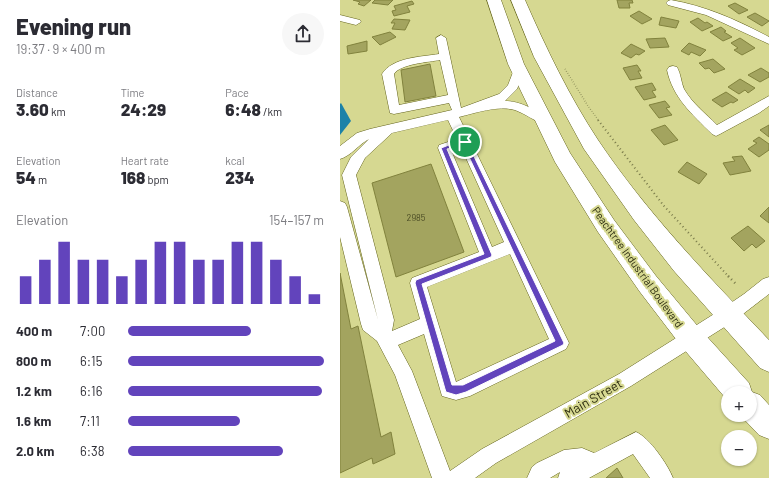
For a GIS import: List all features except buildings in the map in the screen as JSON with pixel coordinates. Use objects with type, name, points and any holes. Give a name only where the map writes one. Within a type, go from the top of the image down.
[{"type":"highway","name":"Peachtree Industrial Boulevard","points":[[494,0],[519,70],[562,157],[606,226],[648,284],[691,338],[733,386]]},
{"type":"highway","points":[[518,0],[542,57],[591,144],[641,214],[682,264],[769,359]]},
{"type":"highway","points":[[757,413],[769,426]]},
{"type":"street","points":[[670,3],[688,6],[721,16],[769,41]]},
{"type":"street","points":[[340,18],[356,22]]},
{"type":"street","points":[[441,38],[465,142],[514,245],[560,343],[463,389],[456,391],[449,389],[418,283],[514,245]]},
{"type":"street","points":[[445,56],[402,64],[391,69],[388,74],[394,110],[454,98]]},
{"type":"street","points":[[459,113],[503,97],[513,86],[519,70]]},
{"type":"street","points":[[673,70],[674,81],[681,96],[716,131],[734,122],[769,100]]},
{"type":"street","points":[[340,154],[363,136],[382,130],[388,130],[498,105],[522,108],[544,120]]},
{"type":"street","points":[[384,338],[386,320],[345,176],[365,149],[388,130]]},
{"type":"street","points":[[465,142],[444,148],[488,255]]},
{"type":"street","points":[[340,207],[369,324],[384,338],[403,371],[442,478]]},
{"type":"street","name":"Main Street","points":[[457,478],[489,456],[625,380],[728,315],[750,300],[769,284]]},
{"type":"street","points":[[384,338],[430,323]]},
{"type":"street","points":[[569,478],[636,442],[663,478]]},
{"type":"street","points":[[537,478],[538,474],[554,464],[569,458],[582,458],[593,464]]},
{"type":"path","points":[[564,67],[588,106],[659,200],[736,284]]},
{"type":"water","points":[[341,103],[351,121],[340,135],[340,104]]},
{"type":"route","points":[[465,142],[560,343],[456,391],[449,389],[418,283],[488,255],[444,148],[465,142]]}]
